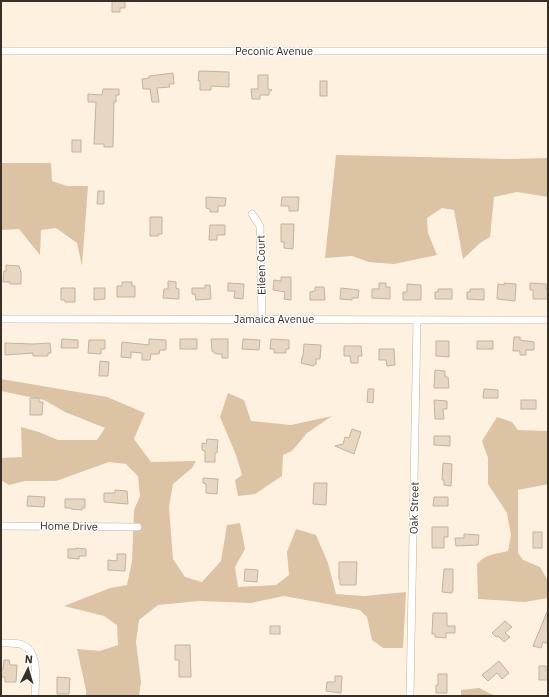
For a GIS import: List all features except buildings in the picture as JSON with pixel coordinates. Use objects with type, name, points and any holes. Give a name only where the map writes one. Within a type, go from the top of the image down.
[{"type":"street","name":"Peconic Avenue","points":[[1,51],[548,51]]},
{"type":"street","name":"Eileen Court","points":[[252,214],[260,226],[262,319]]},
{"type":"street","name":"Jamaica Avenue","points":[[1,318],[548,320]]},
{"type":"street","name":"Oak Street","points":[[410,696],[417,320]]},
{"type":"street","name":"Home Drive","points":[[1,526],[138,527]]},
{"type":"street","points":[[1,643],[23,645],[29,650],[35,664],[35,696]]},
{"type":"shaded area","points":[[336,155],[507,159],[548,158],[548,197],[517,192],[494,197],[490,237],[480,243],[463,259],[454,210],[442,208],[427,218],[428,233],[437,255],[394,264],[369,262],[352,256],[325,258]]},
{"type":"shaded area","points":[[1,163],[51,163],[52,181],[67,186],[88,186],[82,266],[77,243],[56,228],[41,230],[40,255],[19,229],[1,230]]},
{"type":"shaded area","points":[[1,379],[107,397],[145,413],[134,439],[151,462],[196,461],[192,468],[173,484],[169,507],[173,559],[185,577],[202,582],[221,561],[227,525],[240,523],[245,549],[235,567],[238,587],[276,585],[289,575],[287,552],[296,529],[316,535],[328,563],[336,594],[364,596],[406,592],[403,648],[383,648],[372,640],[367,617],[360,610],[284,596],[251,603],[199,601],[158,605],[139,620],[136,642],[141,682],[139,696],[86,696],[77,649],[100,651],[118,645],[117,625],[104,616],[64,606],[110,588],[127,585],[132,561],[134,510],[140,496],[138,476],[126,464],[109,462],[56,481],[25,481],[9,485],[1,480],[1,458],[22,457],[21,427],[39,432],[58,440],[97,440],[105,428],[65,412],[44,400],[1,391]]},
{"type":"shaded area","points":[[228,393],[244,400],[251,421],[291,425],[332,416],[307,433],[292,451],[283,455],[282,476],[255,494],[238,496],[235,480],[242,475],[236,455],[220,417]]},
{"type":"shaded area","points":[[497,417],[512,422],[518,430],[548,431],[548,484],[518,490],[518,553],[523,560],[540,567],[548,581],[548,598],[524,602],[478,599],[477,564],[487,556],[508,551],[511,535],[507,513],[488,484],[488,458],[482,441]]},
{"type":"shaded area","points":[[479,688],[495,696],[461,696],[461,690]]}]
